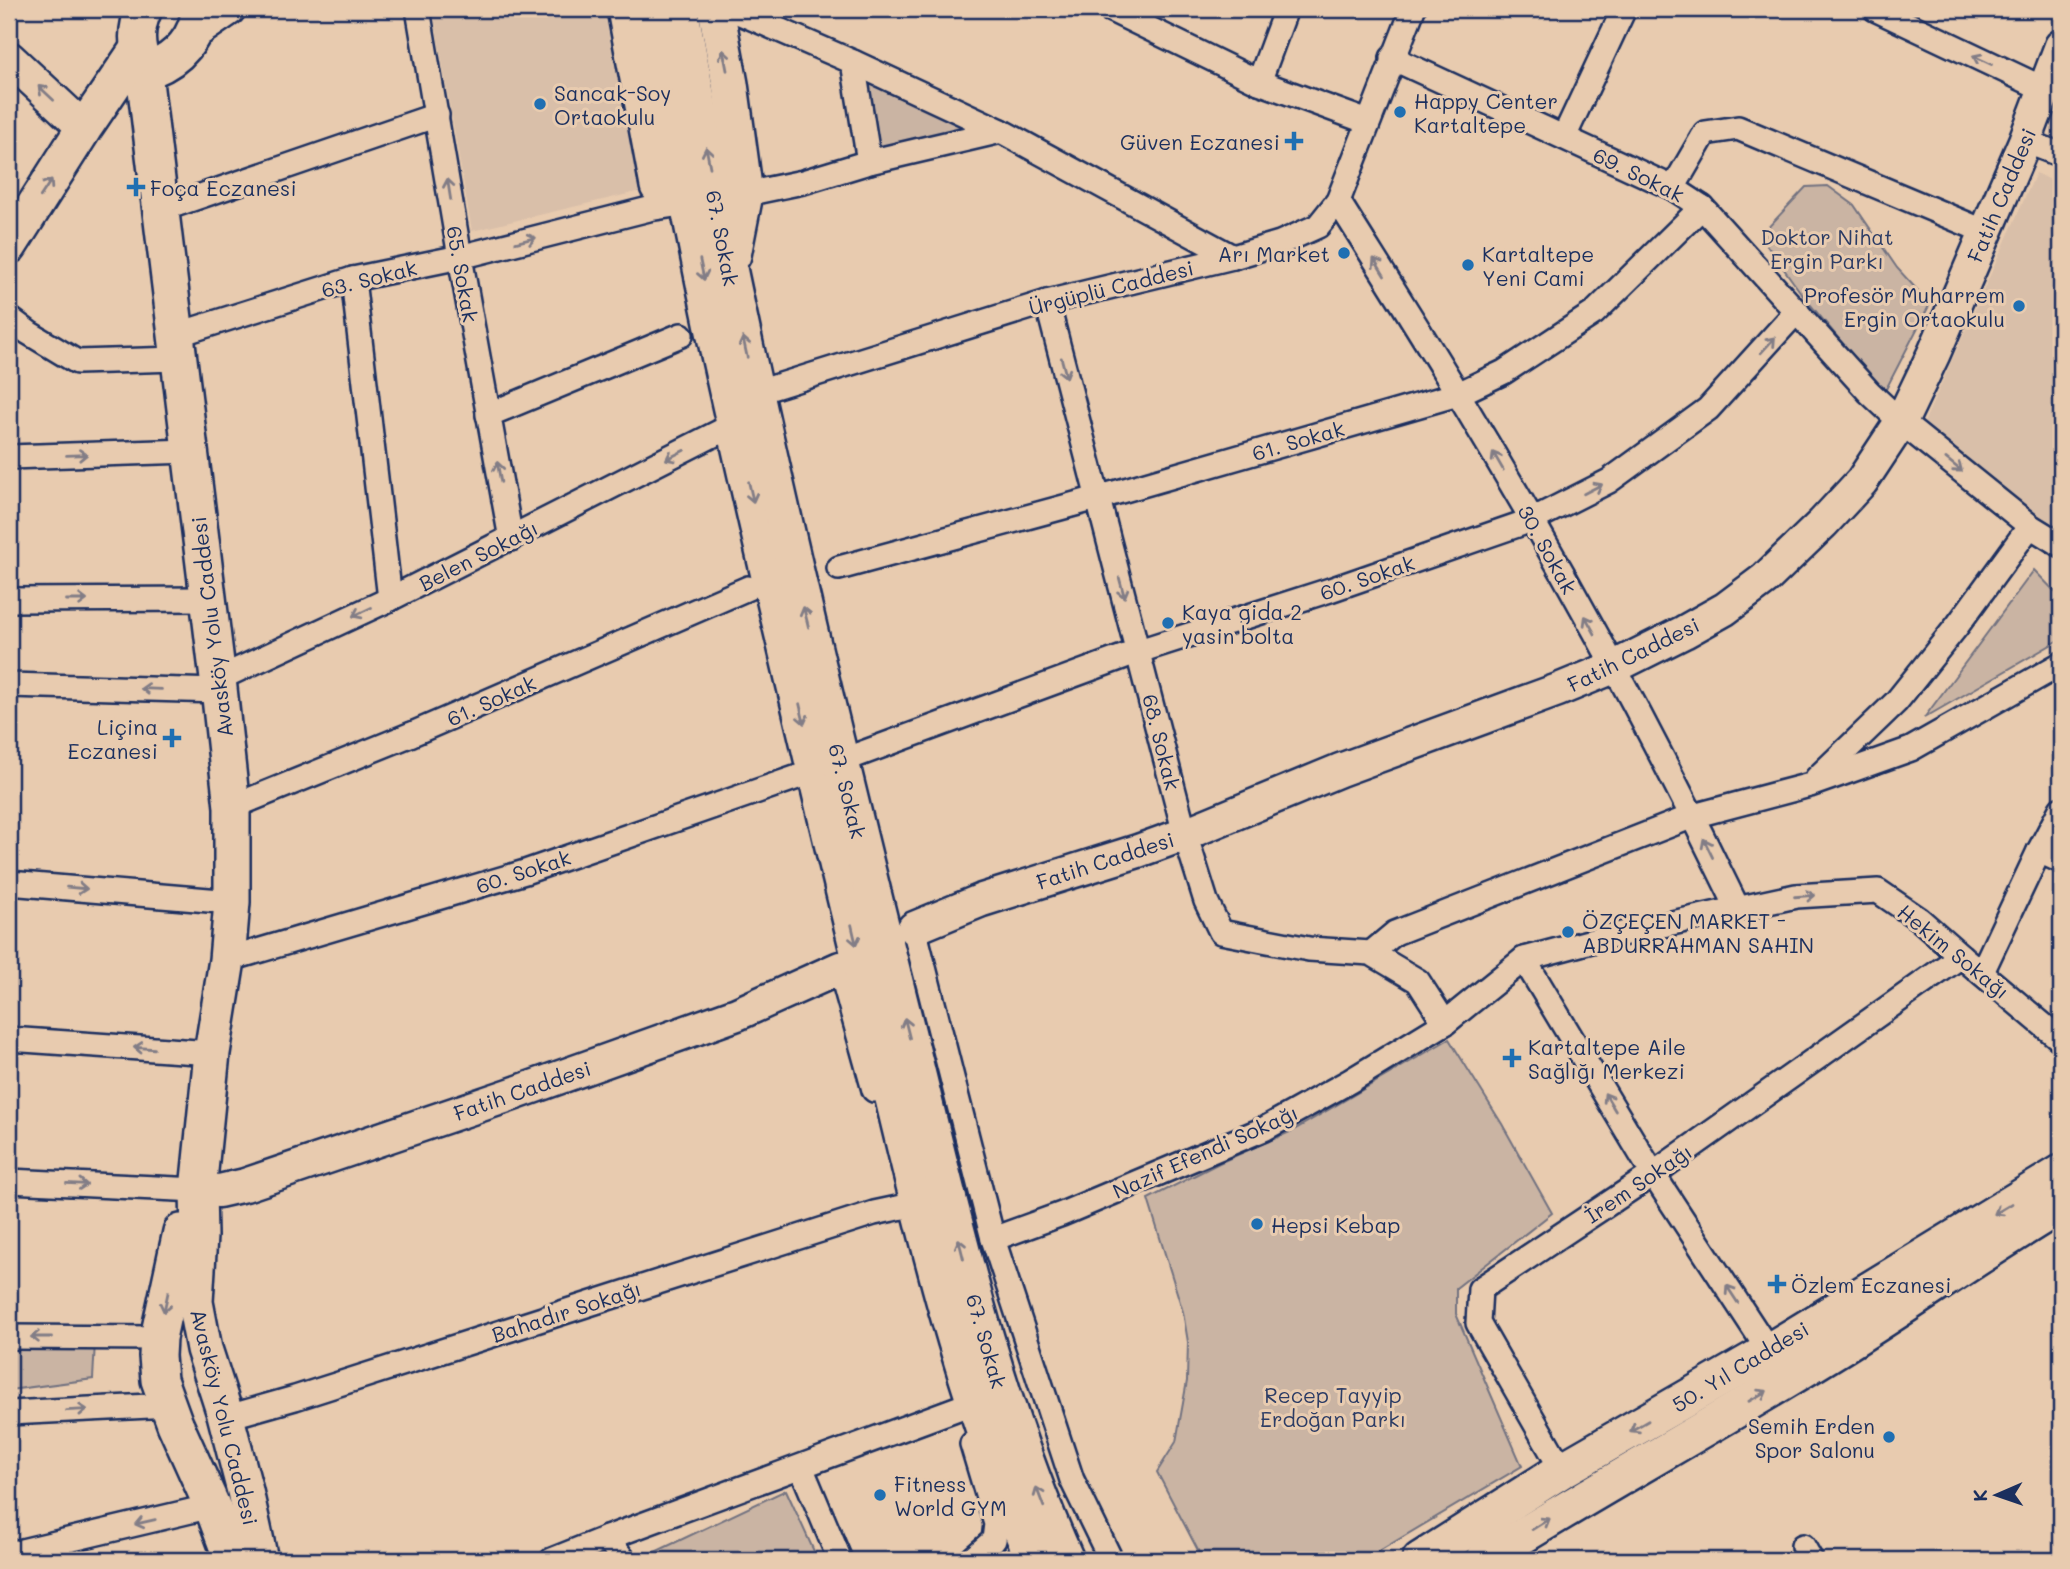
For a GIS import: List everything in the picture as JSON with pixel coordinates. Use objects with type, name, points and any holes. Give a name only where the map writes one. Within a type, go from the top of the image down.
[{"type":"main road","name":"Avasköy Yolu Caddesi","points":[[144,9],[136,34],[190,451],[232,807],[232,902],[227,960],[212,1052],[198,1190],[199,1236],[195,1303],[204,1349],[246,1491],[260,1560]]},
{"type":"main road","points":[[625,9],[658,186],[688,203]]},
{"type":"main road","name":"67. Sokak","points":[[650,9],[735,424],[828,766]]},
{"type":"main road","name":"67. Sokak","points":[[680,9],[729,272],[794,570],[828,766],[933,1266],[1029,1471],[1066,1560]]},
{"type":"main road","points":[[716,9],[730,84],[745,194],[729,272]]},
{"type":"main road","points":[[9,246],[84,128],[140,58],[152,69],[162,65],[182,48],[197,21]]},
{"type":"main road","name":"50. Yıl Caddesi","points":[[1420,1560],[1562,1470],[1769,1351],[2061,1173]]},
{"type":"main road","name":"Avasköy Yolu Caddesi","points":[[198,1190],[182,1226],[158,1338],[157,1356],[167,1403],[212,1506],[232,1560]]},
{"type":"main road","name":"50. Yıl Caddesi","points":[[1483,1560],[1836,1350],[2061,1205]]},
{"type":"main road","points":[[211,1370],[186,1366],[167,1372],[167,1403],[184,1431],[196,1431],[218,1424],[225,1413]]},
{"type":"main road","name":"67. Sokak","points":[[978,1366],[996,1469],[1034,1560]]},
{"type":"street","points":[[197,21],[229,9]]},
{"type":"street","name":"65. Sokak","points":[[418,9],[511,539]]},
{"type":"street","points":[[731,9],[1001,131],[1233,257]]},
{"type":"street","points":[[1108,9],[1259,82],[1368,122]]},
{"type":"street","points":[[1259,82],[1286,9]]},
{"type":"street","name":"Ürgüplü Caddesi","points":[[755,393],[1046,302],[1233,257],[1280,243],[1318,226],[1338,201],[1413,9]]},
{"type":"street","points":[[1564,137],[1623,9]]},
{"type":"street","points":[[1875,9],[2043,89]]},
{"type":"street","name":"Fatih Caddesi","points":[[914,928],[982,900],[1185,834],[1340,770],[1558,690],[1614,667],[1684,632],[1725,609],[1765,579],[1862,481],[1901,422],[1986,233],[2061,46]]},
{"type":"street","points":[[9,58],[84,128]]},
{"type":"street","name":"69. Sokak","points":[[1392,58],[1673,187],[1703,207],[1869,392],[1901,422],[2030,526],[2061,545]]},
{"type":"street","points":[[853,62],[869,162]]},
{"type":"street","points":[[160,210],[437,115]]},
{"type":"street","points":[[1673,187],[1705,133],[1738,128],[1986,233]]},
{"type":"street","points":[[745,194],[803,182],[869,162],[1001,131]]},
{"type":"street","points":[[2025,141],[2061,155]]},
{"type":"street","name":"30. Sokak","points":[[1338,201],[1458,394],[1532,520],[1693,816],[1738,909]]},
{"type":"street","name":"63. Sokak","points":[[9,318],[77,362],[177,347],[353,279],[460,257],[605,219],[688,203]]},
{"type":"street","name":"61. Sokak","points":[[839,568],[1097,498],[1458,394],[1504,372],[1594,313],[1703,207]]},
{"type":"street","points":[[353,279],[390,599]]},
{"type":"street","name":"68. Sokak","points":[[1046,302],[1185,834],[1206,901],[1221,932],[1309,949],[1371,953],[1418,981],[1445,1023]]},
{"type":"street","name":"60. Sokak","points":[[227,960],[526,872],[828,766],[1139,650],[1330,590],[1532,520],[1609,481],[1708,409],[1797,311]]},
{"type":"street","points":[[488,415],[681,335]]},
{"type":"street","name":"Belen Sokağı","points":[[219,685],[735,424]]},
{"type":"street","points":[[9,457],[190,451]]},
{"type":"street","points":[[1810,785],[1896,702],[1957,626],[2030,526]]},
{"type":"street","name":"61. Sokak","points":[[232,807],[412,734],[748,587]]},
{"type":"street","points":[[9,600],[208,599]]},
{"type":"street","points":[[1371,953],[1395,933],[1693,816],[1810,785],[1911,748],[2061,664]]},
{"type":"street","points":[[9,685],[219,685]]},
{"type":"street","points":[[1982,972],[2061,809]]},
{"type":"street","points":[[2039,852],[2061,861]]},
{"type":"street","points":[[9,883],[232,902]]},
{"type":"street","name":"Hekim Sokağı","points":[[1445,1023],[1524,959],[1603,938],[1796,896],[1878,891],[1919,919],[2061,1040]]},
{"type":"street","name":"67. Sokak","points":[[914,928],[993,1239],[1072,1480],[1111,1560]]},
{"type":"street","name":"İrem Sokağı","points":[[1562,1470],[1478,1323],[1480,1289],[1653,1174],[1961,956]]},
{"type":"street","points":[[1524,959],[1653,1174],[1769,1351]]},
{"type":"street","name":"Fatih Caddesi","points":[[198,1190],[219,1191],[245,1185],[497,1100],[737,1014],[840,968]]},
{"type":"street","name":"67. Sokak","points":[[840,968],[907,1206],[931,1303],[996,1524],[994,1540],[971,1560]]},
{"type":"street","name":"Nazif Efendi Sokağı","points":[[993,1239],[1062,1214],[1264,1129],[1445,1023]]},
{"type":"street","points":[[9,1040],[212,1052]]},
{"type":"street","points":[[9,1181],[198,1190]]},
{"type":"street","name":"Bahadır Sokağı","points":[[225,1413],[242,1413],[295,1398],[874,1213],[907,1206]]},
{"type":"street","points":[[9,1337],[158,1338]]},
{"type":"street","points":[[9,1413],[167,1403]]},
{"type":"street","points":[[552,1560],[961,1407]]},
{"type":"street","points":[[801,1467],[840,1560]]},
{"type":"street","points":[[9,1553],[212,1506]]},
{"type":"street","points":[[607,1538],[625,1560]]},
{"type":"shaded area","name":"Sancak-Soy Ortaokulu","points":[[469,9],[613,9],[645,190],[472,231],[434,17]]},
{"type":"shaded area","name":"Profesör Muharrem Ergin Ortaokulu","points":[[2036,173],[2061,185],[2061,528],[2012,499],[1922,427]]},
{"type":"green space","points":[[864,76],[975,129],[875,150]]},
{"type":"green space","name":"Doktor Nihat Ergin Parkı","points":[[1828,186],[1854,205],[1897,268],[1930,304],[1884,393],[1804,297],[1760,236],[1806,187]]},
{"type":"green space","points":[[2034,570],[2061,598],[2061,639],[1924,718]]},
{"type":"green space","name":"Recep Tayyip Erdoğan Parkı","points":[[1449,1039],[1502,1124],[1552,1213],[1456,1288],[1456,1314],[1522,1466],[1364,1560],[1203,1560],[1157,1472],[1176,1442],[1187,1381],[1188,1342],[1183,1312],[1148,1199],[1219,1163],[1292,1131]]},
{"type":"green space","points":[[95,1342],[93,1379],[9,1390],[9,1344]]},
{"type":"green space","points":[[786,1490],[818,1560],[658,1560],[653,1553]]},
{"type":"place","name":"Sancak-Soy Ortaokulu","points":[[540,104]]},
{"type":"place","name":"Happy Center Kartaltepe","points":[[1400,112]]},
{"type":"place","name":"Güven Eczanesi","points":[[1294,141]]},
{"type":"place","name":"Foça Eczanesi","points":[[136,187]]},
{"type":"place","name":"Arı Market","points":[[1344,253]]},
{"type":"place","name":"Kartaltepe Yeni Cami","points":[[1468,265]]},
{"type":"place","name":"Profesör Muharrem Ergin Ortaokulu","points":[[2019,306]]},
{"type":"place","name":"Kaya gida 2 yasin bolta","points":[[1168,623]]},
{"type":"place","name":"Liçina Eczanesi","points":[[172,738]]},
{"type":"place","name":"ÖZÇEÇEN MARKET - ABDURRAHMAN SAHIN","points":[[1568,932]]},
{"type":"place","name":"Kartaltepe Aile Sağlığı Merkezi","points":[[1512,1058]]},
{"type":"place","name":"Hepsi Kebap","points":[[1257,1224]]},
{"type":"place","name":"Özlem Eczanesi","points":[[1777,1284]]},
{"type":"place","name":"Semih Erden Spor Salonu","points":[[1889,1437]]},
{"type":"place","name":"Fitness World GYM","points":[[880,1495]]}]
